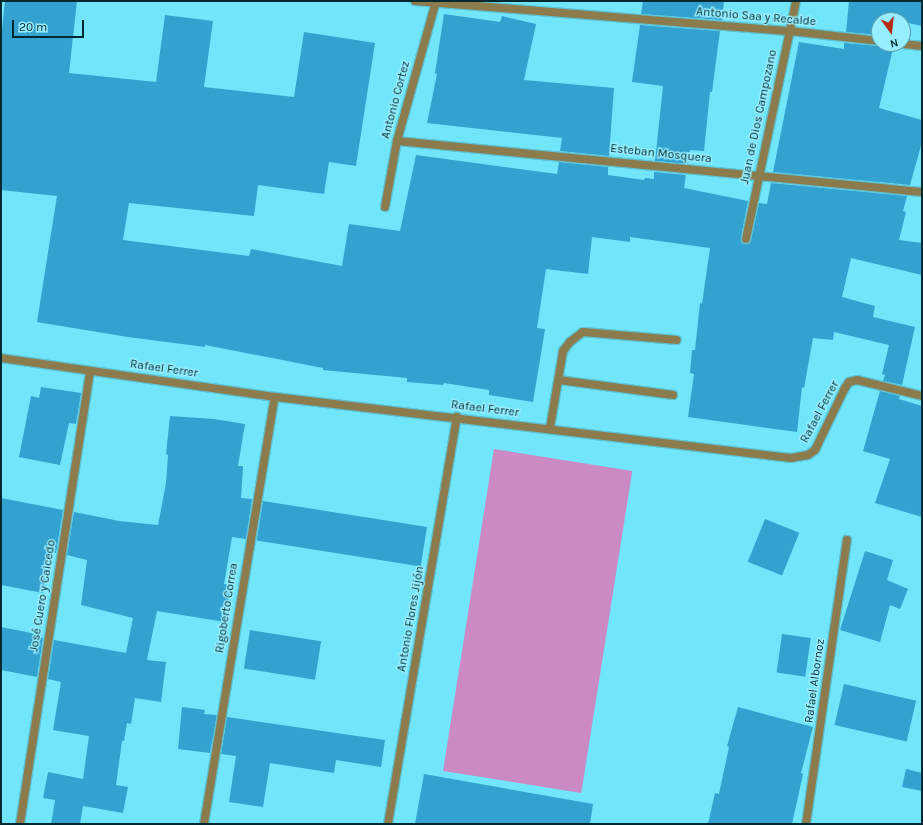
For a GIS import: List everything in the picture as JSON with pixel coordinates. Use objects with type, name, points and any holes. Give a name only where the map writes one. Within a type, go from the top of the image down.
[{"type":"street","name":"Antonio Saa y Recalde","points":[[415,1],[790,32],[871,40]]},
{"type":"street","name":"Juan de Dios Campozano","points":[[746,239],[758,176],[796,1]]},
{"type":"street","name":"Antonio Cortez","points":[[385,207],[397,141],[436,2]]},
{"type":"street","points":[[911,45],[922,46]]},
{"type":"street","name":"Esteban Mosquera","points":[[397,141],[922,192]]},
{"type":"street","points":[[550,428],[563,351],[570,342],[583,332],[677,340]]},
{"type":"street","name":"Rafael Ferrer","points":[[1,358],[275,397],[550,428],[694,447],[800,458],[815,450],[849,382],[857,380],[922,396]]},
{"type":"street","name":"José Cuero y Caicedo","points":[[20,824],[90,371]]},
{"type":"street","points":[[559,380],[673,395]]},
{"type":"street","name":"Rigoberto Correa","points":[[204,824],[275,397]]},
{"type":"street","name":"Antonio Flores Jijón","points":[[388,824],[457,417]]},
{"type":"street","name":"Rafael Albornoz","points":[[806,824],[846,540]]},
{"type":"shaded area","points":[[494,449],[632,471],[581,793],[443,771]]},
{"type":"building","points":[[5,1],[77,1],[69,73],[156,82],[165,15],[213,21],[204,87],[294,97],[304,32],[375,43],[356,166],[329,162],[324,194],[258,185],[254,216],[129,203],[123,240],[249,256],[251,249],[342,266],[349,224],[400,231],[416,155],[557,174],[559,162],[608,167],[608,175],[644,180],[645,178],[654,179],[654,172],[686,175],[684,188],[748,201],[741,238],[742,243],[745,244],[751,240],[759,203],[767,204],[771,183],[907,196],[903,211],[906,212],[899,240],[922,243],[922,275],[851,258],[842,297],[875,306],[873,317],[915,327],[902,385],[883,381],[885,375],[882,374],[889,345],[834,332],[833,340],[813,338],[804,388],[802,387],[797,432],[688,417],[694,374],[690,373],[692,350],[695,350],[700,303],[702,304],[710,248],[630,237],[630,242],[592,237],[588,274],[546,269],[537,328],[545,329],[533,402],[489,395],[489,390],[444,383],[443,385],[407,382],[407,378],[323,370],[323,368],[205,345],[205,347],[128,337],[37,322],[57,196],[1,190],[1,39]]},
{"type":"building","points":[[643,1],[724,1],[722,20],[641,14]]},
{"type":"building","points":[[849,1],[922,1],[922,26],[911,24],[911,12],[871,12],[871,34],[846,32]]},
{"type":"building","points":[[444,14],[500,22],[502,16],[536,24],[524,80],[614,88],[609,156],[560,151],[562,138],[427,123],[437,74],[435,73]]},
{"type":"building","points":[[640,25],[720,31],[712,92],[710,92],[704,151],[690,150],[688,164],[655,161],[663,86],[632,82]]},
{"type":"building","points":[[799,42],[844,49],[844,43],[871,45],[871,52],[892,52],[879,108],[922,120],[922,142],[910,185],[773,172]]},
{"type":"building","points":[[41,387],[81,393],[76,424],[69,423],[60,465],[19,457],[31,396],[39,398]]},
{"type":"building","points":[[880,391],[900,396],[899,399],[922,406],[922,517],[875,503],[890,459],[863,451]]},
{"type":"building","points":[[170,416],[214,419],[245,424],[238,466],[243,466],[241,498],[252,499],[246,539],[232,537],[224,584],[231,585],[225,622],[157,611],[147,660],[166,662],[161,702],[135,698],[131,724],[127,723],[124,741],[122,741],[116,785],[128,787],[123,813],[83,806],[80,824],[51,824],[55,800],[43,798],[48,772],[83,779],[89,736],[53,730],[61,682],[48,679],[54,640],[126,653],[133,618],[81,605],[87,560],[67,555],[74,512],[119,521],[158,525],[166,483],[168,455],[166,454]]},
{"type":"building","points":[[1,498],[63,510],[56,553],[51,552],[43,593],[1,585]]},
{"type":"building","points":[[263,501],[427,527],[421,566],[257,541]]},
{"type":"building","points":[[765,519],[799,533],[782,576],[748,562]]},
{"type":"building","points":[[865,551],[893,560],[887,580],[908,589],[900,609],[890,605],[880,642],[840,630]]},
{"type":"building","points":[[1,627],[36,634],[35,637],[43,638],[37,677],[1,670]]},
{"type":"building","points":[[250,630],[321,641],[315,680],[244,669]]},
{"type":"building","points":[[782,634],[811,638],[805,677],[777,673]]},
{"type":"building","points":[[844,684],[916,701],[907,742],[835,725]]},
{"type":"building","points":[[182,707],[205,710],[204,714],[217,715],[210,753],[178,749]]},
{"type":"building","points":[[738,707],[813,727],[801,773],[803,774],[792,824],[708,824],[715,793],[719,794],[729,747],[727,746]]},
{"type":"building","points":[[227,717],[385,740],[381,767],[336,760],[334,773],[270,763],[263,807],[229,802],[236,756],[221,754]]},
{"type":"building","points":[[906,769],[922,773],[922,791],[902,787]]},
{"type":"building","points":[[424,774],[593,804],[590,824],[415,824]]}]
